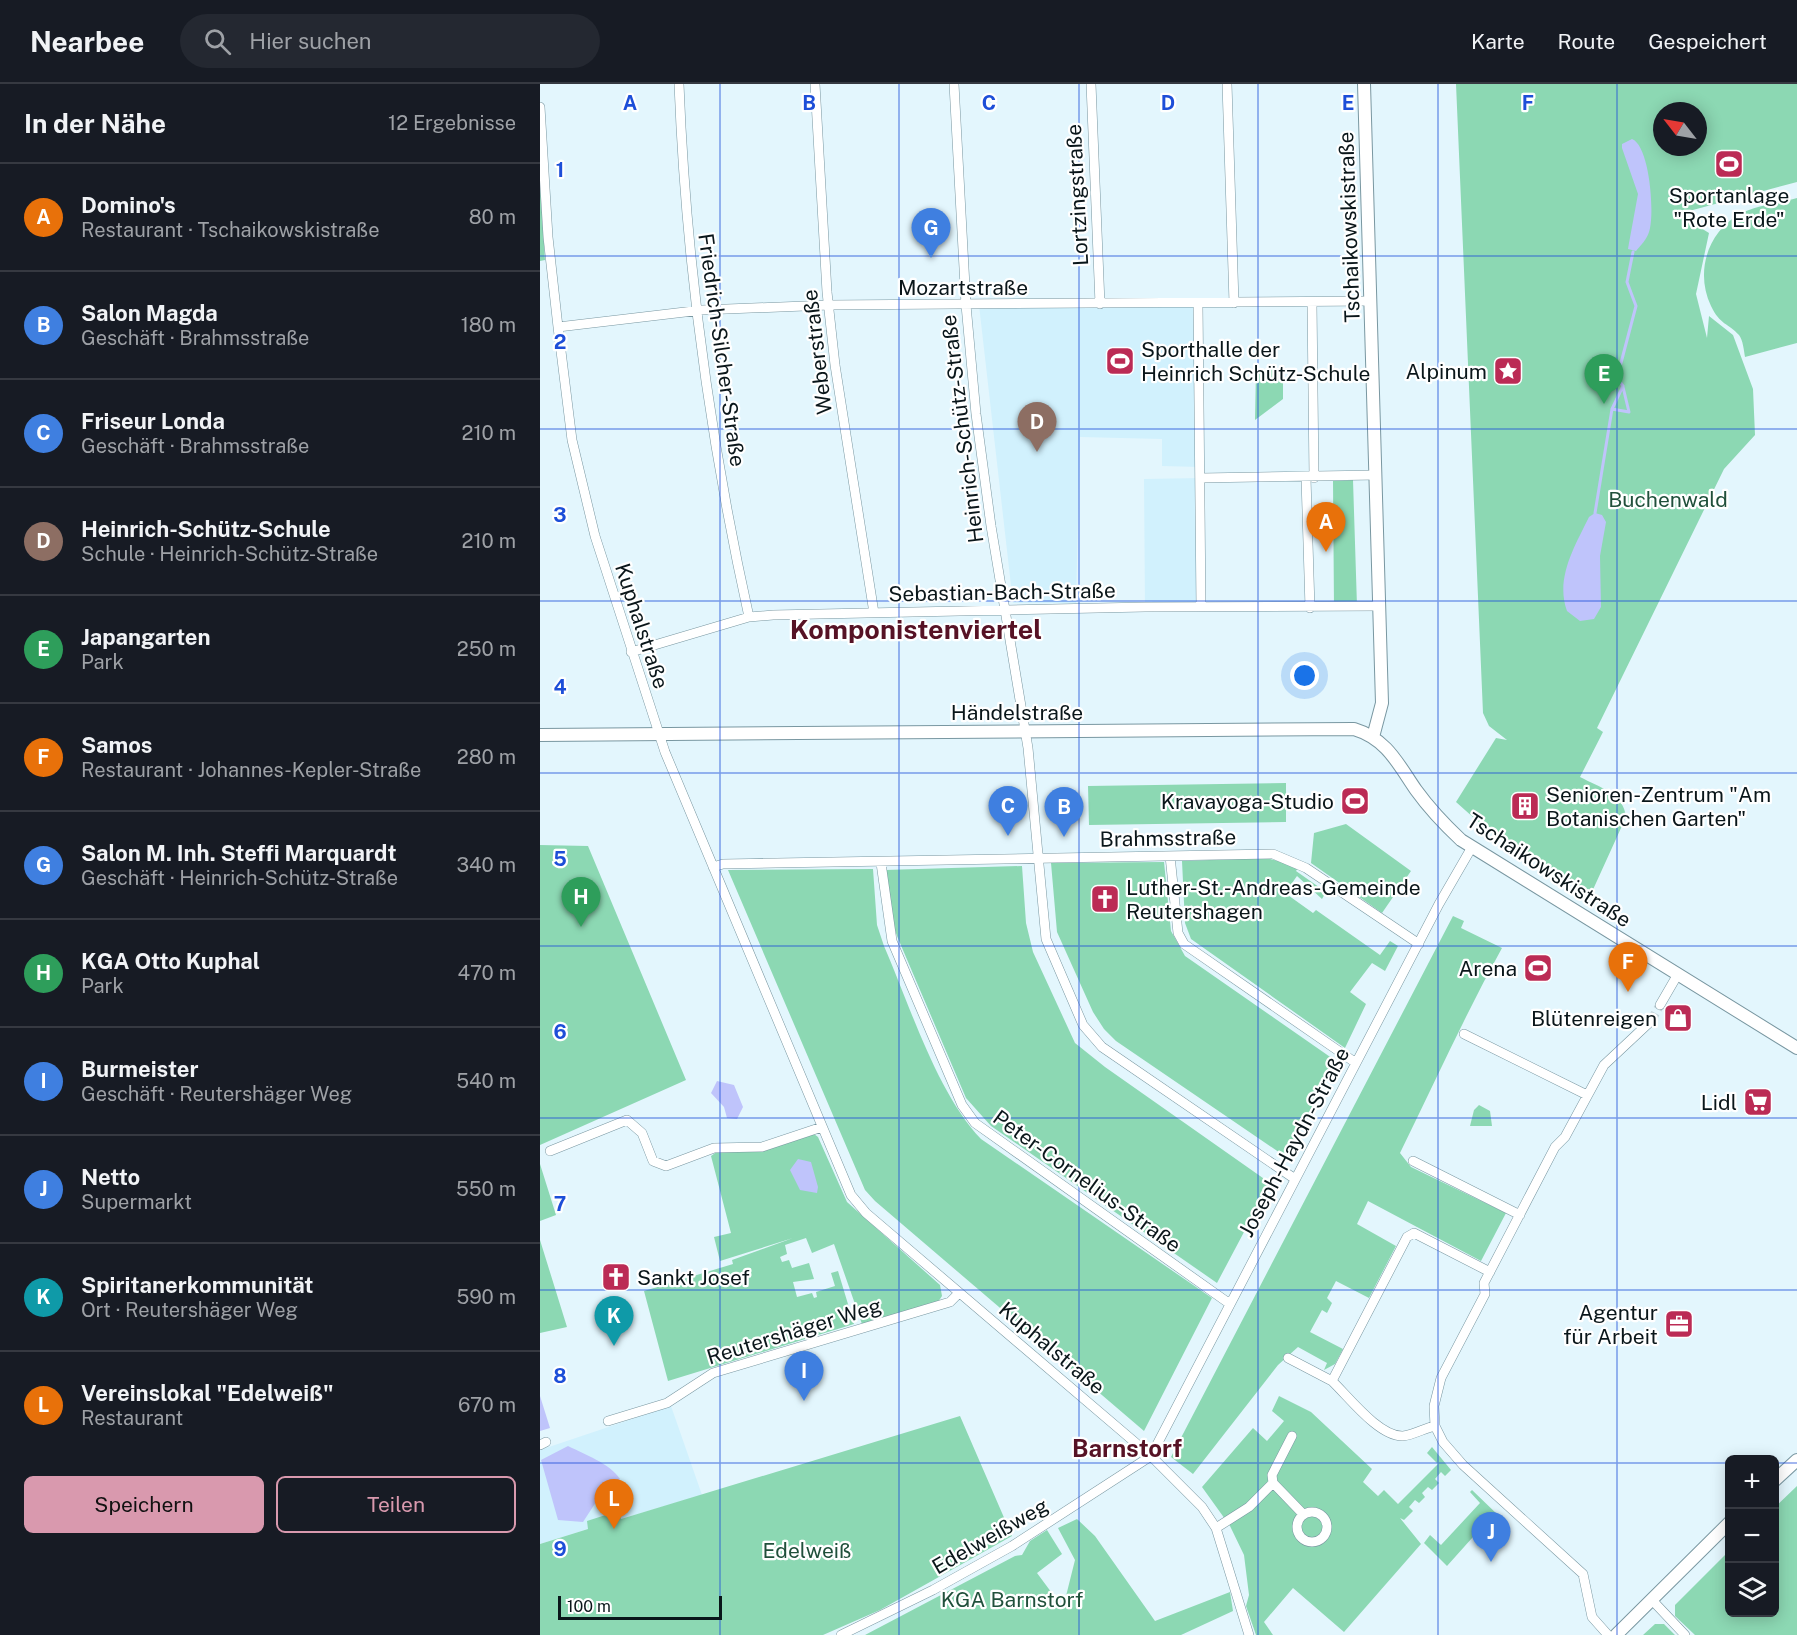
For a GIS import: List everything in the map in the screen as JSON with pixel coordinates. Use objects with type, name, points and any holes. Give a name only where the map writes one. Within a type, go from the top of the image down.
[{"type":"street","name":"Friedrich-Silcher-Straße","points":[[679,84],[695,310],[718,464],[749,617]]},
{"type":"street","name":"Weberstraße","points":[[815,84],[835,365],[874,613]]},
{"type":"street","name":"Heinrich-Schütz-Straße","points":[[954,84],[966,305],[981,455],[1004,610],[1026,732],[1046,939],[1083,1025],[1102,1047],[1295,1179]]},
{"type":"street","name":"Lortzingstraße","points":[[1091,84],[1100,304]]},
{"type":"street","points":[[1227,84],[1234,303]]},
{"type":"street","name":"Tschaikowskistraße","points":[[1364,84],[1382,703],[1373,737],[1393,754],[1417,792],[1461,840],[1797,1048]]},
{"type":"street","name":"Kuphalstraße","points":[[540,107],[558,327],[572,440],[595,536],[659,735],[851,1195],[858,1205],[959,1293],[1151,1456],[1202,1507],[1216,1528],[1249,1635]]},
{"type":"street","name":"Mozartstraße","points":[[558,327],[695,310],[829,305],[1371,301]]},
{"type":"street","name":"Tschaikowskistraße","points":[[1310,608],[1312,303]]},
{"type":"street","points":[[1198,304],[1202,607]]},
{"type":"street","points":[[1201,478],[1310,478],[1376,475]]},
{"type":"street","name":"Sebastian-Bach-Straße","points":[[631,652],[749,617],[1004,610],[1380,606]]},
{"type":"street","name":"Händelstraße","points":[[540,735],[1353,729],[1373,737]]},
{"type":"street","name":"Joseph-Haydn-Straße","points":[[1151,1456],[1356,1063],[1472,847]]},
{"type":"street","name":"Brahmsstraße","points":[[713,867],[723,864],[881,863],[1273,854],[1286,857],[1306,868],[1419,944]]},
{"type":"street","points":[[1170,856],[1178,933],[1184,944],[1356,1063]]},
{"type":"street","name":"Peter-Cornelius-Straße","points":[[881,863],[892,941],[962,1105],[975,1123],[1230,1304]]},
{"type":"street","points":[[1660,1005],[1678,974]]},
{"type":"street","points":[[1608,1635],[1592,1617],[1583,1574],[1463,1465],[1443,1442],[1435,1426],[1434,1406],[1441,1378],[1485,1294],[1484,1284],[1555,1148],[1565,1137],[1604,1065],[1651,1021]]},
{"type":"street","points":[[1464,1034],[1587,1095]]},
{"type":"street","points":[[550,1151],[627,1120],[642,1133],[653,1161],[666,1166],[714,1148],[762,1146],[822,1127]]},
{"type":"street","points":[[1413,1161],[1520,1215]]},
{"type":"street","points":[[1332,1381],[1407,1237],[1414,1233],[1490,1272]]},
{"type":"street","name":"Reutershäger Weg","points":[[608,1421],[667,1403],[712,1372],[950,1302],[959,1293]]},
{"type":"street","points":[[1288,1358],[1332,1381],[1369,1418],[1390,1433],[1403,1436],[1435,1426]]},
{"type":"street","points":[[1292,1436],[1272,1475],[1273,1483],[1303,1514]]},
{"type":"street","name":"Edelweißweg","points":[[841,1635],[915,1599],[1016,1543],[1151,1456]]},
{"type":"street","points":[[1779,1476],[1797,1460]]},
{"type":"street","points":[[1216,1528],[1249,1506],[1273,1483]]},
{"type":"street","points":[[1616,1635],[1725,1527]]},
{"type":"street","points":[[1652,1600],[1685,1635]]},
{"type":"shaded area","points":[[1198,304],[1200,467],[1162,466],[1162,439],[1080,437],[1076,603],[1013,603],[979,305]]},
{"type":"shaded area","points":[[1201,478],[1201,607],[1145,607],[1144,479]]},
{"type":"shaded area","points":[[671,1406],[702,1495],[621,1519],[618,1511],[588,1529],[540,1544],[540,1450]]},
{"type":"green space","name":"Buchenwald","points":[[1456,84],[1797,84],[1797,182],[1678,214],[1709,233],[1696,294],[1707,338],[1709,316],[1733,335],[1753,389],[1755,435],[1724,469],[1597,728],[1603,732],[1580,777],[1616,797],[1621,802],[1626,817],[1591,894],[1484,827],[1456,802],[1496,738],[1507,740],[1489,726],[1483,713]]},
{"type":"green space","points":[[540,179],[545,260],[540,261]]},
{"type":"green space","points":[[1797,198],[1797,343],[1745,357],[1740,337],[1718,317],[1706,293],[1704,267],[1707,254],[1719,231],[1740,214],[1760,206]]},
{"type":"green space","points":[[1283,369],[1283,399],[1255,420],[1256,370]]},
{"type":"green space","points":[[1353,480],[1357,606],[1334,607],[1333,481]]},
{"type":"green space","points":[[1286,783],[1286,822],[1089,825],[1088,786]]},
{"type":"green space","points":[[1346,824],[1411,871],[1382,913],[1311,863],[1314,833]]},
{"type":"green space","points":[[540,845],[588,846],[686,1080],[540,1145]]},
{"type":"green space","points":[[1266,858],[1299,866],[1296,871],[1326,892],[1322,899],[1297,876],[1285,893],[1313,913],[1316,910],[1380,955],[1390,941],[1398,946],[1385,971],[1372,963],[1350,992],[1366,1004],[1345,1048],[1191,939],[1185,923],[1182,861]]},
{"type":"green space","points":[[1164,862],[1171,931],[1185,956],[1336,1061],[1286,1157],[1116,1041],[1104,1029],[1093,1012],[1057,932],[1051,863]]},
{"type":"green space","points":[[1022,866],[1026,923],[1033,952],[1075,1043],[1105,1067],[1270,1183],[1217,1283],[991,1126],[966,1098],[897,936],[890,916],[885,870]]},
{"type":"green space","points":[[873,869],[877,925],[884,946],[938,1074],[965,1120],[981,1139],[1212,1298],[1144,1431],[865,1190],[728,870]]},
{"type":"green space","points":[[1453,916],[1464,921],[1461,928],[1502,948],[1462,1024],[1400,1153],[1411,1167],[1506,1213],[1481,1261],[1368,1201],[1357,1224],[1396,1246],[1369,1298],[1336,1281],[1327,1298],[1332,1303],[1327,1313],[1322,1310],[1310,1332],[1343,1349],[1335,1364],[1324,1370],[1327,1363],[1298,1347],[1278,1365],[1193,1474],[1171,1457]]},
{"type":"green space","points":[[1479,1105],[1490,1111],[1492,1126],[1470,1126],[1474,1110]]},
{"type":"green space","points":[[814,1134],[818,1137],[847,1202],[940,1285],[942,1296],[938,1302],[862,1324],[834,1244],[812,1253],[806,1238],[785,1245],[787,1254],[780,1257],[782,1262],[789,1260],[792,1268],[809,1263],[814,1279],[793,1282],[797,1297],[812,1293],[814,1298],[817,1297],[816,1292],[835,1286],[831,1273],[838,1271],[854,1324],[668,1381],[644,1291],[733,1264],[732,1260],[793,1238],[720,1261],[714,1237],[731,1233],[711,1156],[718,1151]]},
{"type":"green space","points":[[540,1164],[556,1215],[540,1221]]},
{"type":"green space","points":[[540,1240],[567,1327],[540,1333]]},
{"type":"green space","points":[[1279,1396],[1311,1412],[1372,1469],[1363,1482],[1378,1496],[1384,1490],[1398,1504],[1438,1464],[1427,1453],[1432,1447],[1451,1470],[1445,1476],[1441,1472],[1435,1479],[1439,1483],[1432,1490],[1428,1487],[1422,1493],[1425,1497],[1419,1503],[1415,1500],[1409,1507],[1413,1511],[1404,1520],[1400,1518],[1421,1544],[1344,1632],[1293,1588],[1264,1622],[1273,1635],[1256,1635],[1246,1606],[1249,1595],[1244,1555],[1230,1526],[1202,1487],[1253,1428],[1267,1441],[1284,1421],[1272,1411]]},
{"type":"green space","name":"Edelweiß","points":[[960,1416],[1012,1536],[880,1610],[823,1635],[540,1635],[540,1544],[588,1529],[587,1521],[618,1511],[621,1519]]},
{"type":"green space","points":[[1797,1486],[1797,1635],[1695,1635],[1675,1616],[1675,1605],[1725,1555],[1725,1617],[1779,1617],[1779,1503]]},
{"type":"green space","points":[[1472,1490],[1499,1516],[1485,1531],[1481,1528],[1447,1566],[1424,1543],[1430,1535],[1441,1545],[1480,1503],[1470,1492]]},
{"type":"green space","name":"KGA Barnstorf","points":[[1077,1519],[1095,1536],[1155,1621],[1230,1592],[1233,1611],[1181,1635],[865,1635],[1015,1556],[1022,1555],[1030,1541],[1047,1530],[1062,1554],[1037,1573],[1063,1608],[1075,1560],[1058,1528]]},
{"type":"green space","points":[[1655,1624],[1664,1624],[1675,1635],[1643,1635]]},
{"type":"water","points":[[1632,139],[1638,144],[1643,154],[1651,197],[1649,232],[1636,251],[1628,249],[1638,194],[1622,148],[1622,144]]},
{"type":"water","points":[[1595,513],[1602,515],[1606,522],[1600,556],[1601,607],[1594,619],[1580,621],[1567,611],[1563,586],[1568,562],[1578,539],[1589,517]]},
{"type":"water","points":[[717,1081],[734,1085],[743,1107],[737,1119],[727,1118],[724,1107],[711,1093]]},
{"type":"water","points":[[798,1159],[811,1162],[818,1187],[817,1193],[800,1190],[790,1170]]},
{"type":"water","points":[[540,1396],[550,1428],[540,1431]]},
{"type":"water","points":[[568,1446],[603,1464],[620,1479],[598,1499],[583,1522],[558,1520],[541,1460]]},
{"type":"waterway","points":[[1595,513],[1612,409],[1623,386],[1617,378],[1636,306],[1627,282],[1633,252]]},
{"type":"waterway","points":[[1612,409],[1629,412],[1623,387]]},
{"type":"tunnel","points":[[1651,1021],[1660,1005]]},
{"type":"place","name":"Sportanlage \"Rote Erde\"","points":[[1729,164]]},
{"type":"place","name":"Salon M. Inh. Steffi Marquardt","points":[[931,258]]},
{"type":"place","name":"Sporthalle der Heinrich Schütz-Schule","points":[[1120,361]]},
{"type":"place","name":"Alpinum","points":[[1508,371]]},
{"type":"place","name":"Japangarten","points":[[1604,404]]},
{"type":"place","name":"Heinrich-Schütz-Schule","points":[[1037,452]]},
{"type":"place","name":"Domino's","points":[[1326,552]]},
{"type":"place","name":"Kravayoga-Studio","points":[[1355,801]]},
{"type":"place","name":"Senioren-Zentrum \"Am Botanischen Garten\"","points":[[1525,806]]},
{"type":"place","name":"Friseur Londa","points":[[1008,836]]},
{"type":"place","name":"Salon Magda","points":[[1064,837]]},
{"type":"place","name":"Luther-St.-Andreas-Gemeinde Reutershagen","points":[[1105,899]]},
{"type":"place","name":"KGA Otto Kuphal","points":[[581,927]]},
{"type":"place","name":"Arena","points":[[1538,968]]},
{"type":"place","name":"Samos","points":[[1628,992]]},
{"type":"place","name":"Blütenreigen","points":[[1678,1018]]},
{"type":"place","name":"Lidl","points":[[1758,1102]]},
{"type":"place","name":"Sankt Josef","points":[[616,1277]]},
{"type":"place","name":"Agentur für Arbeit","points":[[1679,1324]]},
{"type":"place","name":"Spiritanerkommunität","points":[[614,1346]]},
{"type":"place","name":"Burmeister","points":[[804,1401]]},
{"type":"place","name":"Vereinslokal \"Edelweiß\"","points":[[614,1529]]},
{"type":"place","name":"Netto","points":[[1491,1562]]},
{"type":"district","name":"Komponistenviertel","points":[[916,629]]},
{"type":"district","name":"Barnstorf","points":[[1127,1448]]}]
